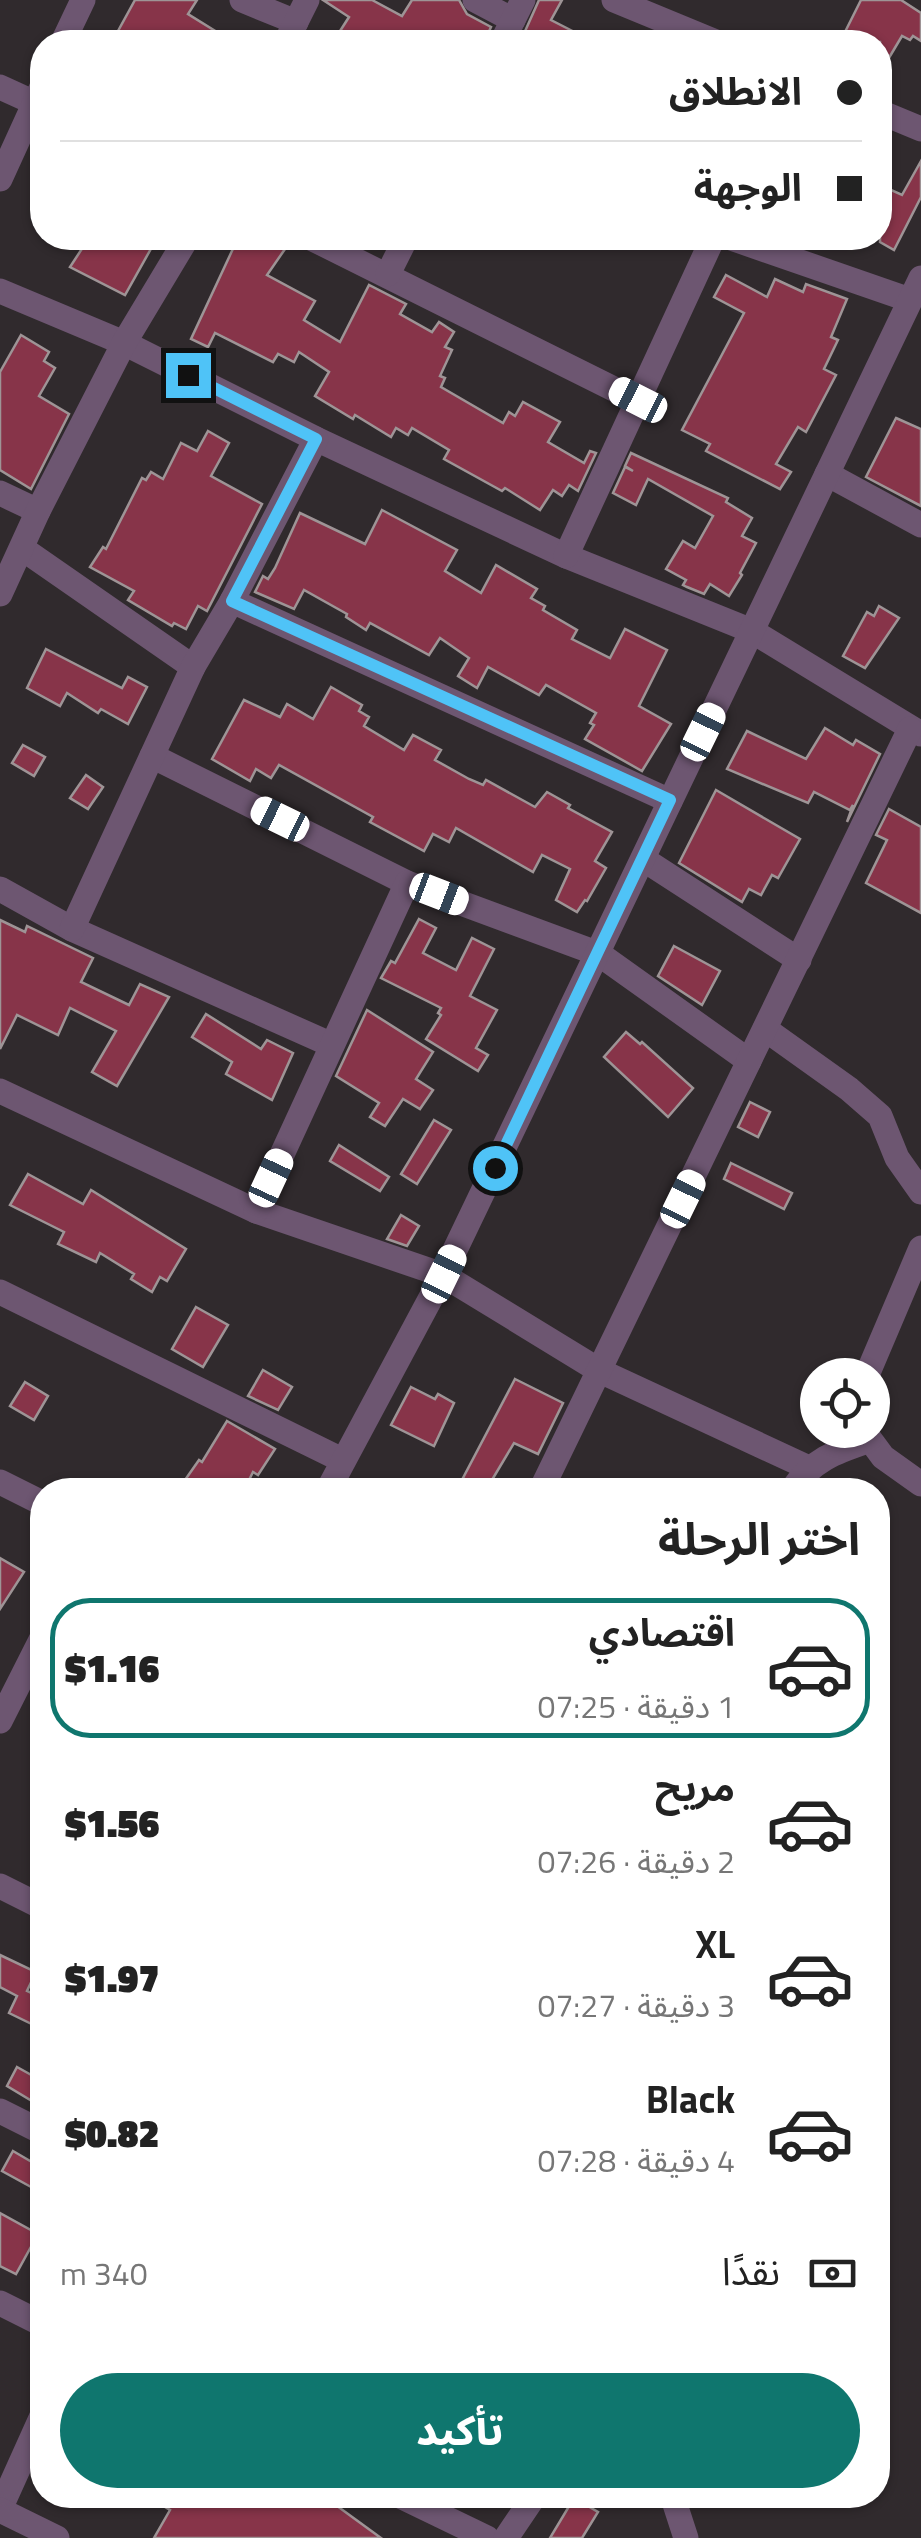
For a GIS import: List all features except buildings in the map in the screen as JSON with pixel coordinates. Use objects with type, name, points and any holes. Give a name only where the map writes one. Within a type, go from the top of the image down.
[{"type":"street","points":[[69,30],[83,0]]},
{"type":"street","points":[[242,0],[296,22]]},
{"type":"street","points":[[475,0],[513,21]]},
{"type":"street","points":[[614,0],[687,30]]},
{"type":"street","points":[[0,88],[30,93]]},
{"type":"street","points":[[0,179],[30,114]]},
{"type":"street","points":[[892,117],[921,129]]},
{"type":"street","points":[[0,594],[124,343],[180,250]]},
{"type":"street","points":[[337,250],[638,400]]},
{"type":"street","points":[[388,274],[400,250]]},
{"type":"street","points":[[566,556],[707,250]]},
{"type":"street","points":[[334,1478],[444,1274],[916,289],[775,250]]},
{"type":"street","points":[[0,291],[124,343],[316,439],[566,556],[752,630],[916,732],[798,960],[547,1478]]},
{"type":"street","points":[[72,928],[193,667],[316,439]]},
{"type":"street","points":[[827,474],[921,524]]},
{"type":"street","points":[[0,493],[38,511]]},
{"type":"street","points":[[22,548],[193,667]]},
{"type":"street","points":[[232,601],[670,800]]},
{"type":"street","points":[[152,756],[407,882],[599,954],[749,1061]]},
{"type":"street","points":[[643,859],[798,960]]},
{"type":"street","points":[[256,1210],[407,882]]},
{"type":"street","points":[[0,889],[72,928],[332,1046]]},
{"type":"street","points":[[765,1029],[880,1116],[897,1158],[921,1192]]},
{"type":"street","points":[[0,1091],[256,1210],[444,1274],[600,1371],[809,1468]]},
{"type":"street","points":[[873,1358],[921,1248]]},
{"type":"street","points":[[0,1292],[342,1460]]},
{"type":"street","points":[[801,1478],[824,1456],[840,1448]]},
{"type":"street","points":[[876,1448],[921,1484]]},
{"type":"street","points":[[0,1482],[30,1497]]},
{"type":"street","points":[[0,1721],[7,1687],[30,1655]]},
{"type":"street","points":[[0,1886],[30,1900]]},
{"type":"street","points":[[0,2111],[30,2126]]},
{"type":"street","points":[[0,2303],[30,2318]]},
{"type":"street","points":[[30,2443],[0,2510],[43,2535]]},
{"type":"street","points":[[425,2508],[487,2538]]},
{"type":"street","points":[[506,2538],[526,2508]]},
{"type":"street","points":[[676,2508],[686,2538]]},
{"type":"route","points":[[188,375],[316,439],[232,601],[670,800],[495,1168]]}]
